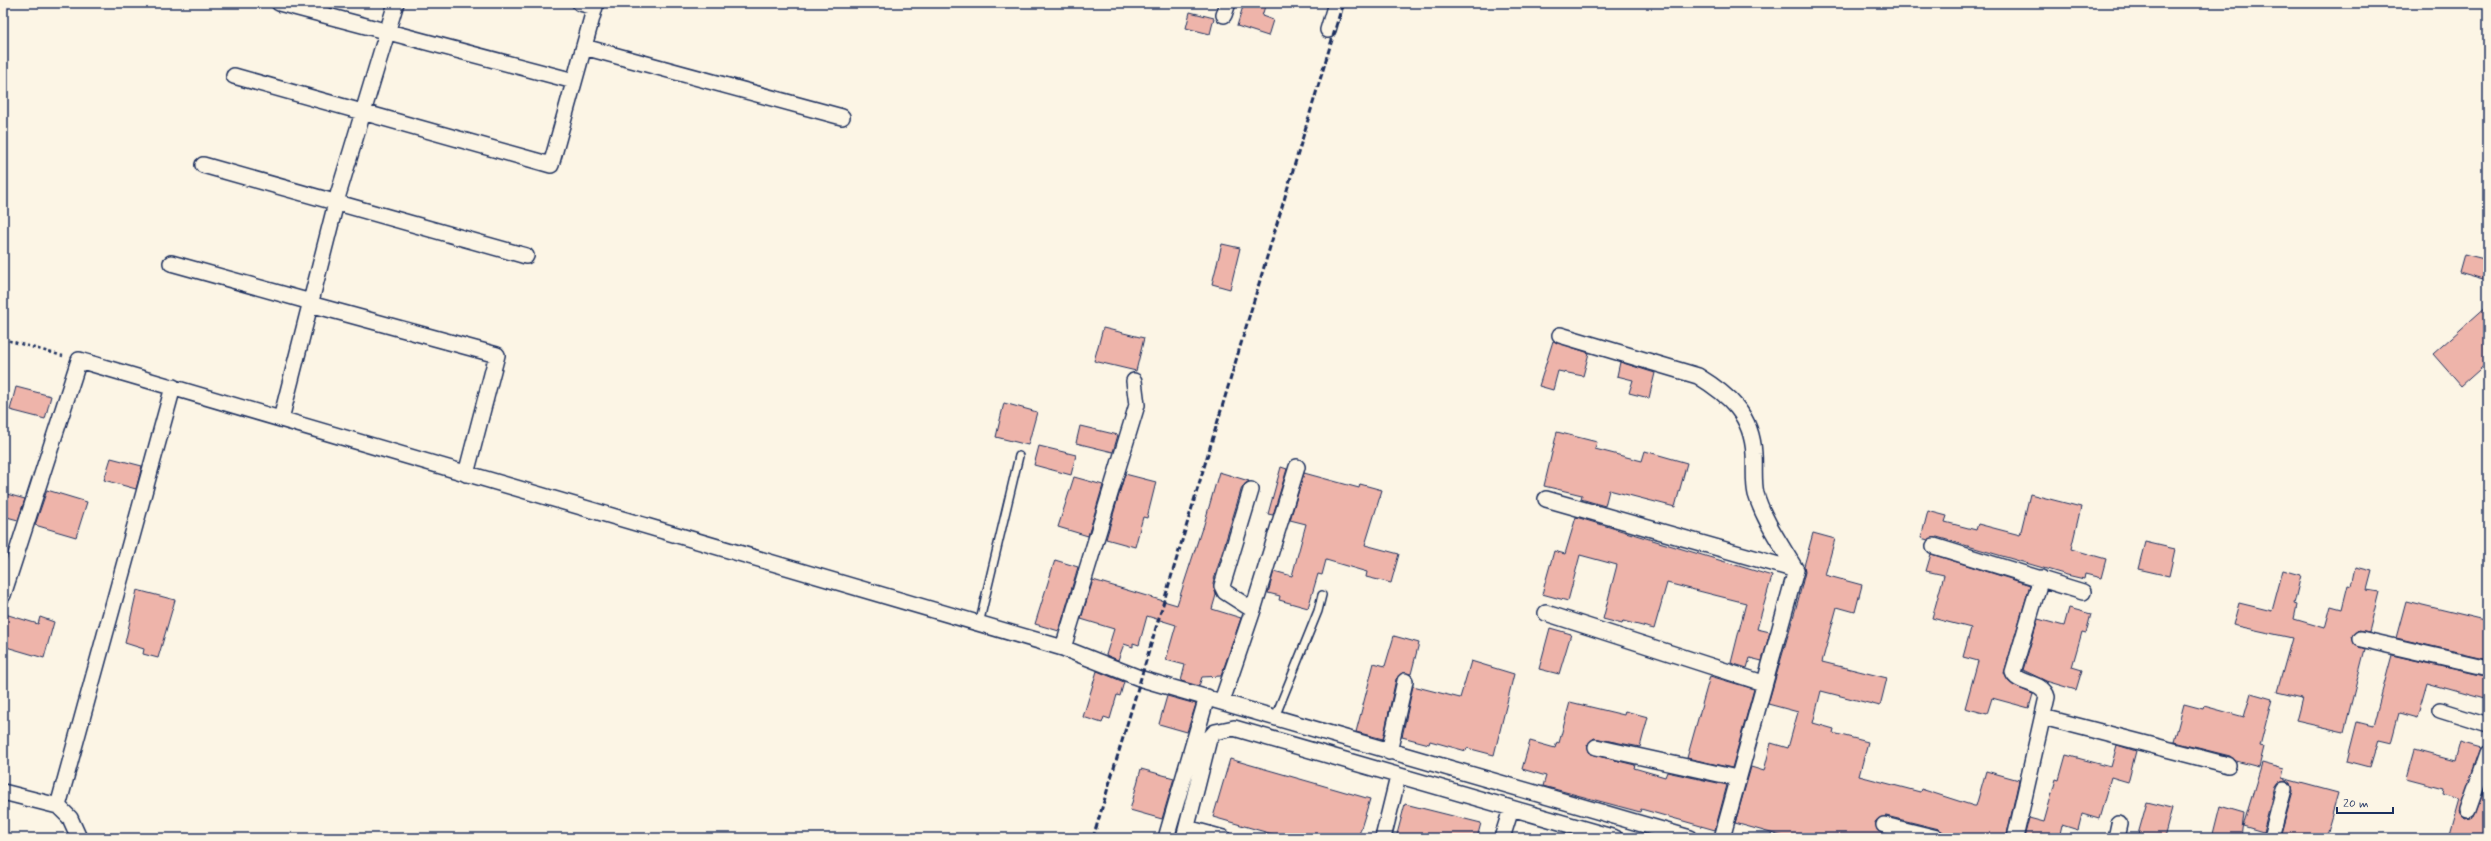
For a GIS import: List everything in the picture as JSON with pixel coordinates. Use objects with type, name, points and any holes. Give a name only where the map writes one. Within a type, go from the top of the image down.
[{"type":"street","points":[[279,3],[574,81]]},
{"type":"street","points":[[281,419],[336,202],[396,3]]},
{"type":"street","points":[[234,76],[551,165],[595,5],[580,3]]},
{"type":"street","points":[[1328,30],[1336,3]]},
{"type":"street","points":[[584,46],[842,117]]},
{"type":"street","points":[[203,165],[526,256]]},
{"type":"street","points":[[171,263],[497,356],[466,474]]},
{"type":"street","points":[[1560,334],[1698,376],[1716,387],[1734,402],[1744,414],[1750,430],[1753,446],[1754,480],[1763,513],[1796,570],[1763,683],[1722,838]]},
{"type":"street","points":[[3,595],[78,360],[1063,648],[1142,679],[1222,701],[1389,752],[1690,838]]},
{"type":"street","points":[[1063,648],[1137,405],[1134,381]]},
{"type":"street","points":[[58,806],[173,388]]},
{"type":"street","points":[[1222,701],[1253,610],[1297,467]]},
{"type":"street","points":[[1251,490],[1222,586],[1225,592],[1253,610]]},
{"type":"street","points":[[1546,499],[1796,570]]},
{"type":"street","points":[[1934,546],[2083,592]]},
{"type":"street","points":[[2016,838],[2043,717],[2046,693],[2039,687],[2015,677],[2012,672],[2041,578]]},
{"type":"street","points":[[1546,613],[1763,683]]},
{"type":"street","points":[[2361,639],[2488,668]]},
{"type":"street","points":[[1389,752],[1405,680]]},
{"type":"street","points":[[1166,838],[1207,697]]},
{"type":"street","points":[[2440,710],[2488,725]]},
{"type":"street","points":[[2043,717],[2228,765]]},
{"type":"street","points":[[1223,838],[1185,833],[1209,740],[1215,732],[1234,728],[1608,837]]},
{"type":"street","points":[[1596,747],[1737,778]]},
{"type":"street","points":[[2468,810],[2488,753]]},
{"type":"street","points":[[1383,838],[1398,777]]},
{"type":"street","points":[[2271,838],[2284,789]]},
{"type":"street","points":[[3,792],[58,806],[70,818],[79,838]]},
{"type":"street","points":[[1502,838],[1511,809]]},
{"type":"street","points":[[1884,825],[1937,838]]},
{"type":"lane","points":[[979,624],[1018,456]]},
{"type":"lane","points":[[1275,717],[1318,611],[1322,595]]},
{"type":"path","points":[[3,339],[78,360]]},
{"type":"building","points":[[1244,3],[1266,3],[1262,16],[1273,20],[1268,36],[1237,26]]},
{"type":"building","points":[[1190,12],[1214,18],[1210,34],[1186,28]]},
{"type":"building","points":[[1222,244],[1240,248],[1230,289],[1212,284]]},
{"type":"building","points":[[2464,254],[2488,260],[2483,279],[2459,272]]},
{"type":"building","points":[[2488,305],[2488,362],[2461,386],[2433,354]]},
{"type":"building","points":[[1103,328],[1144,338],[1136,371],[1094,361]]},
{"type":"building","points":[[1553,341],[1589,353],[1583,376],[1558,371],[1553,390],[1539,386]]},
{"type":"building","points":[[1620,362],[1655,373],[1649,398],[1629,393],[1633,380],[1617,376]]},
{"type":"building","points":[[16,387],[51,396],[45,419],[10,410]]},
{"type":"building","points":[[1004,403],[1037,412],[1028,445],[996,437]]},
{"type":"building","points":[[1080,426],[1118,435],[1113,452],[1076,443]]},
{"type":"building","points":[[1557,432],[1597,442],[1595,449],[1642,461],[1645,451],[1687,463],[1675,507],[1609,490],[1605,506],[1581,499],[1582,495],[1544,486]]},
{"type":"building","points":[[1039,446],[1076,455],[1071,475],[1034,465]]},
{"type":"building","points":[[111,458],[142,466],[136,489],[104,480]]},
{"type":"building","points":[[1281,467],[1287,469],[1273,515],[1268,514]]},
{"type":"building","points":[[1219,472],[1249,481],[1242,487],[1213,583],[1216,595],[1212,609],[1241,618],[1221,676],[1202,677],[1199,686],[1181,681],[1185,665],[1166,660],[1176,625],[1147,616],[1139,645],[1133,643],[1133,647],[1124,644],[1118,660],[1106,655],[1114,629],[1081,619],[1093,580],[1177,605],[1203,528]]},
{"type":"building","points":[[1304,473],[1359,488],[1360,484],[1382,490],[1365,545],[1399,554],[1391,583],[1366,577],[1367,572],[1326,560],[1322,575],[1318,574],[1308,608],[1279,600],[1280,596],[1268,593],[1274,571],[1292,576],[1306,524],[1290,520]]},
{"type":"building","points":[[1125,474],[1156,482],[1147,518],[1143,517],[1135,547],[1106,539]]},
{"type":"building","points":[[1074,477],[1103,485],[1088,536],[1058,527]]},
{"type":"building","points":[[47,490],[87,502],[76,537],[35,525]]},
{"type":"building","points":[[3,493],[25,499],[18,520],[3,516]]},
{"type":"building","points":[[2030,494],[2081,507],[2071,549],[2106,559],[2101,578],[2085,574],[2084,579],[1937,537],[1928,540],[1921,538],[1928,511],[1947,516],[1945,522],[1976,530],[1978,524],[2020,535]]},
{"type":"building","points":[[1576,517],[1772,576],[1757,629],[1770,632],[1762,661],[1750,658],[1747,668],[1731,663],[1746,603],[1667,583],[1654,629],[1623,621],[1622,624],[1603,619],[1617,565],[1580,555],[1568,601],[1542,594],[1554,551],[1565,554]]},
{"type":"building","points":[[1813,533],[1835,539],[1825,575],[1862,585],[1855,612],[1837,607],[1822,662],[1887,678],[1880,706],[1821,691],[1813,723],[1834,729],[1833,733],[1868,742],[1859,776],[1920,792],[1921,789],[1974,806],[1976,806],[1986,771],[2019,780],[2006,838],[1946,838],[1943,832],[1939,829],[1886,816],[1875,822],[1878,831],[1899,838],[1789,838],[1735,823],[1751,767],[1764,771],[1771,743],[1788,748],[1798,712],[1768,704],[1799,597],[1805,572],[1804,566]]},
{"type":"building","points":[[2145,542],[2175,549],[2169,576],[2138,569]]},
{"type":"building","points":[[1931,554],[2030,585],[2004,673],[2008,681],[2014,686],[2033,694],[2029,708],[1992,698],[1987,714],[1965,708],[1978,661],[1963,657],[1971,628],[1932,618],[1944,575],[1926,571]]},
{"type":"building","points":[[1055,560],[1078,567],[1059,631],[1035,624]]},
{"type":"building","points":[[2356,567],[2372,571],[2367,590],[2379,592],[2369,632],[2359,630],[2352,637],[2355,645],[2365,649],[2344,732],[2296,721],[2302,698],[2277,692],[2292,638],[2233,625],[2239,603],[2272,611],[2283,570],[2301,575],[2294,604],[2297,605],[2294,619],[2325,628],[2331,606],[2342,609],[2348,585],[2352,586]]},
{"type":"building","points":[[137,590],[175,600],[158,658],[143,654],[144,649],[125,643]]},
{"type":"building","points":[[2406,601],[2485,620],[2484,624],[2488,625],[2488,659],[2396,638]]},
{"type":"building","points":[[2069,608],[2091,614],[2086,633],[2082,632],[2072,667],[2082,670],[2076,690],[2046,681],[2023,670],[2038,619],[2064,626]]},
{"type":"building","points":[[5,614],[38,624],[40,617],[54,622],[44,658],[3,646],[3,622]]},
{"type":"building","points":[[1550,628],[1571,634],[1559,674],[1539,669]]},
{"type":"building","points":[[1394,636],[1419,643],[1411,674],[1402,673],[1396,679],[1383,739],[1356,732],[1374,663],[1385,666]]},
{"type":"building","points":[[2392,655],[2488,677],[2488,700],[2427,683],[2417,718],[2399,713],[2391,743],[2378,740],[2370,767],[2347,761],[2357,722],[2373,726]]},
{"type":"building","points":[[1471,661],[1514,674],[1494,755],[1467,748],[1466,751],[1430,741],[1429,744],[1402,737],[1413,686],[1460,698]]},
{"type":"building","points":[[1097,671],[1124,682],[1120,696],[1117,695],[1110,719],[1104,717],[1102,723],[1083,717]]},
{"type":"building","points":[[1710,676],[1754,689],[1732,768],[1687,758]]},
{"type":"building","points":[[2251,693],[2272,699],[2260,746],[2264,747],[2259,767],[2236,761],[2230,756],[2174,742],[2184,704],[2203,709],[2204,706],[2244,717]]},
{"type":"building","points":[[1167,696],[1196,704],[1187,732],[1159,724]]},
{"type":"building","points":[[1570,702],[1624,715],[1625,711],[1648,717],[1640,747],[1594,738],[1587,745],[1590,754],[1635,765],[1634,768],[1665,777],[1667,772],[1727,785],[1715,830],[1641,809],[1640,812],[1543,786],[1546,776],[1522,769],[1530,741],[1555,748],[1557,742],[1559,743]]},
{"type":"building","points":[[2460,742],[2481,748],[2459,812],[2465,819],[2474,817],[2488,780],[2488,838],[2448,838],[2459,799],[2443,794],[2444,789],[2406,779],[2414,750],[2455,761]]},
{"type":"building","points":[[2117,745],[2136,751],[2128,782],[2111,777],[2099,819],[2082,814],[2078,830],[2062,825],[2059,838],[2024,838],[2029,818],[2044,822],[2056,779],[2059,780],[2066,755],[2111,767]]},
{"type":"building","points":[[1230,759],[1370,799],[1358,838],[1286,838],[1213,817]]},
{"type":"building","points":[[2262,763],[2284,769],[2282,778],[2338,793],[2325,838],[2280,838],[2293,791],[2291,783],[2286,780],[2278,782],[2275,786],[2263,832],[2243,826]]},
{"type":"building","points":[[1141,769],[1174,778],[1162,819],[1130,810]]},
{"type":"building","points":[[2147,802],[2172,808],[2164,838],[2137,838]]},
{"type":"building","points":[[1405,804],[1481,823],[1477,838],[1396,838]]},
{"type":"building","points":[[2220,806],[2244,813],[2241,838],[2212,838]]},
{"type":"railway","points":[[1093,838],[1343,3]]}]
